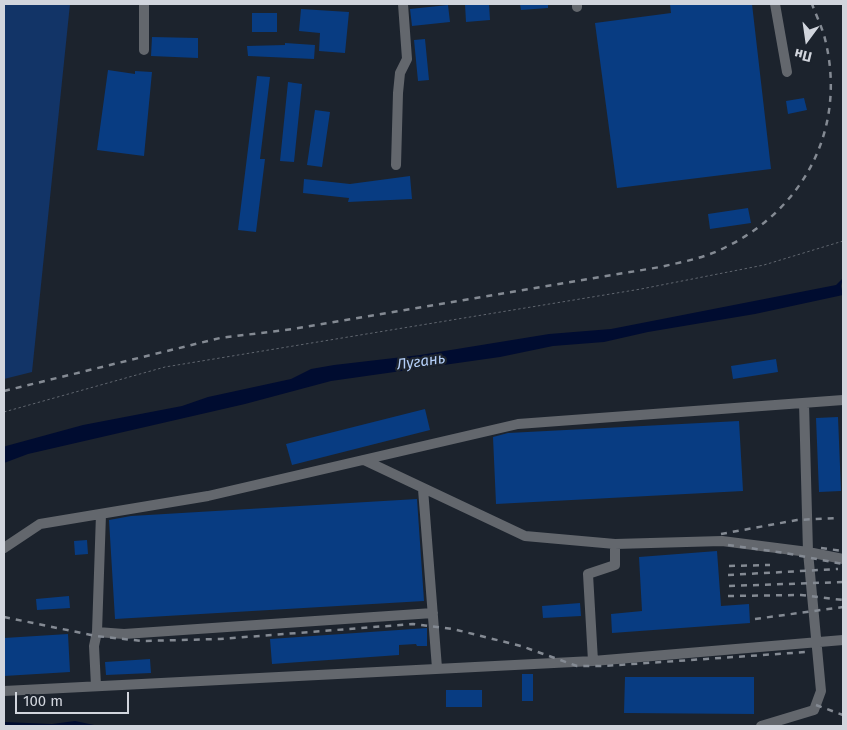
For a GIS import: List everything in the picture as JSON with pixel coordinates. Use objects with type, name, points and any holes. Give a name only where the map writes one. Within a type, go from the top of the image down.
[{"type":"lane","points":[[144,4],[144,50]]},
{"type":"lane","points":[[396,165],[400,73],[407,59],[402,4]]},
{"type":"lane","points":[[775,4],[787,72]]},
{"type":"lane","points":[[4,548],[40,524],[208,496],[518,424],[843,400]]},
{"type":"lane","points":[[761,726],[814,710],[821,691],[808,552],[804,403]]},
{"type":"lane","points":[[364,460],[525,536],[615,544],[722,540],[843,559]]},
{"type":"lane","points":[[423,489],[437,668]]},
{"type":"lane","points":[[96,686],[94,646],[97,632],[101,514]]},
{"type":"lane","points":[[594,661],[588,574],[615,565],[615,544]]},
{"type":"lane","points":[[97,632],[124,634],[433,612]]},
{"type":"lane","points":[[4,691],[594,661],[843,640]]},
{"type":"path","points":[[4,412],[165,367],[661,286],[764,264],[843,241]]},
{"type":"shaded area","points":[[4,4],[70,4],[32,372],[4,379]]},
{"type":"water","name":"Лугань","points":[[843,278],[841,286],[843,295],[755,314],[648,332],[604,342],[553,346],[500,357],[331,381],[245,404],[28,454],[4,463],[4,447],[6,446],[83,425],[182,406],[208,397],[291,379],[311,369],[420,355],[549,334],[611,329],[836,285]]},
{"type":"water","points":[[75,721],[99,726],[4,726],[4,722],[52,724]]},
{"type":"building","points":[[465,4],[489,4],[490,20],[466,22]]},
{"type":"building","points":[[520,4],[548,4],[548,8],[521,10]]},
{"type":"building","points":[[670,4],[752,4],[771,169],[617,188],[595,23],[671,13]]},
{"type":"building","points":[[448,5],[450,22],[412,26],[410,9]]},
{"type":"building","points":[[301,9],[349,12],[345,53],[319,51],[320,33],[299,31]]},
{"type":"building","points":[[252,13],[277,13],[277,32],[252,32]]},
{"type":"building","points":[[152,37],[198,38],[198,58],[151,56]]},
{"type":"building","points":[[425,39],[429,80],[418,81],[414,40]]},
{"type":"building","points":[[285,43],[315,45],[314,59],[248,56],[247,46],[285,45]]},
{"type":"building","points":[[108,70],[135,74],[135,71],[152,72],[144,156],[97,150]]},
{"type":"building","points":[[257,76],[270,77],[260,159],[265,159],[256,232],[238,230]]},
{"type":"building","points":[[288,82],[302,84],[294,162],[280,161]]},
{"type":"building","points":[[804,98],[807,110],[788,114],[786,101]]},
{"type":"building","points":[[315,110],[330,112],[322,167],[307,165]]},
{"type":"building","points":[[410,176],[412,199],[348,202],[349,198],[303,193],[304,179],[350,184]]},
{"type":"building","points":[[748,208],[751,223],[710,229],[708,214]]},
{"type":"building","points":[[776,359],[778,372],[733,379],[731,366]]},
{"type":"building","points":[[425,409],[430,430],[292,465],[286,444]]},
{"type":"building","points":[[838,417],[841,491],[819,492],[816,418]]},
{"type":"building","points":[[739,421],[743,491],[496,504],[493,437],[508,433]]},
{"type":"building","points":[[417,499],[424,601],[115,619],[109,520],[131,516]]},
{"type":"building","points":[[87,540],[88,554],[75,555],[74,541]]},
{"type":"building","points":[[717,551],[721,606],[749,604],[750,623],[612,633],[611,614],[642,611],[639,557]]},
{"type":"building","points":[[69,596],[70,608],[37,610],[36,599]]},
{"type":"building","points":[[580,603],[581,616],[543,618],[542,606]]},
{"type":"building","points":[[427,628],[427,646],[417,646],[416,644],[399,645],[399,655],[272,664],[270,639]]},
{"type":"building","points":[[68,634],[70,672],[4,676],[4,638]]},
{"type":"building","points":[[150,659],[151,673],[106,675],[105,662]]},
{"type":"building","points":[[522,674],[533,674],[533,701],[522,701]]},
{"type":"building","points":[[625,677],[754,677],[754,714],[624,713]]},
{"type":"building","points":[[446,690],[482,690],[482,707],[446,707]]},
{"type":"railway","points":[[4,391],[220,338],[293,329],[660,267],[702,257],[718,251],[754,230],[778,210],[798,187],[813,161],[824,133],[830,103],[830,72],[825,39],[812,4]]},
{"type":"railway","points":[[721,534],[797,520],[837,518]]},
{"type":"railway","points":[[728,545],[843,564]]},
{"type":"railway","points":[[821,548],[843,551]]},
{"type":"railway","points":[[729,566],[770,565]]},
{"type":"railway","points":[[728,575],[838,569]]},
{"type":"railway","points":[[729,586],[843,582]]},
{"type":"railway","points":[[728,596],[801,595],[843,600]]},
{"type":"railway","points":[[755,619],[843,607]]},
{"type":"railway","points":[[4,617],[96,636],[142,641],[220,639],[413,624],[453,629],[521,646],[577,666],[604,666],[806,652]]},
{"type":"railway","points":[[816,705],[843,715]]}]
